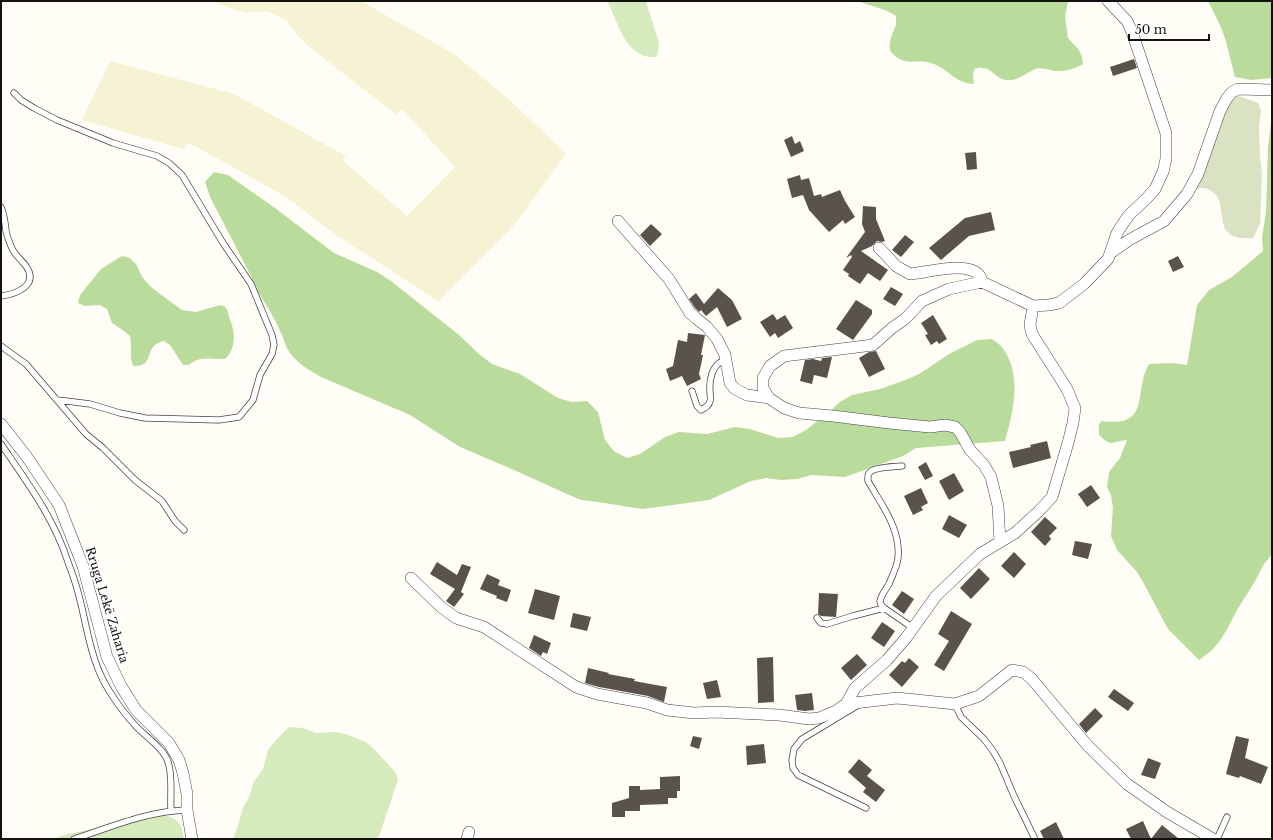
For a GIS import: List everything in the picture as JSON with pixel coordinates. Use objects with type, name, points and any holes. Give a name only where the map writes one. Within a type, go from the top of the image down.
[{"type":"street","points":[[768,398],[763,388],[763,378],[770,366],[784,356],[873,345],[892,328],[905,319],[922,301],[949,289],[982,282],[1033,306],[1049,305],[1059,302],[1072,294],[1108,259],[1112,252],[1117,233],[1120,228],[1129,215],[1146,199],[1158,183],[1163,172],[1166,159],[1166,133],[1132,32],[1127,21],[1108,1]]},
{"type":"street","points":[[1112,252],[1129,240],[1164,221],[1187,194],[1198,174],[1220,111],[1232,92],[1238,90],[1272,90]]},
{"type":"street","points":[[618,221],[669,279],[690,312],[697,320],[707,327],[717,339],[727,362],[730,382],[735,389],[747,395],[768,398],[784,408],[799,413],[930,427],[945,425],[955,427],[960,432],[970,450],[984,465],[991,477],[998,506],[1000,542]]},
{"type":"street","points":[[879,248],[896,266],[910,274],[946,268],[961,268],[975,272],[980,276],[982,282]]},
{"type":"street","points":[[411,578],[456,618],[484,627],[576,687],[597,694],[647,703],[667,710],[694,713],[715,712],[820,718],[836,711],[846,704],[855,688],[887,660],[906,638],[936,596],[980,554],[1015,533],[1052,497],[1074,423],[1075,408],[1067,389],[1032,334],[1030,325],[1033,306]]},
{"type":"street","name":"Rruga Lekë Zaharia","points":[[1,424],[27,457],[59,505],[83,566],[107,657],[121,686],[136,710],[169,743],[175,752],[183,773],[192,839]]},
{"type":"street","points":[[846,704],[897,698],[955,704],[979,696],[1012,670],[1023,672],[1031,678],[1088,746],[1127,784],[1167,812],[1213,839]]},
{"type":"lane","points":[[14,93],[34,108],[57,120],[113,142],[157,156],[169,163],[182,175],[223,243],[251,284],[272,335],[274,345],[272,354],[260,375],[253,400],[239,417],[219,420],[145,418],[120,413],[90,404],[58,400]]},
{"type":"lane","points":[[1,207],[6,220],[6,232],[11,247],[15,255],[27,268],[30,276],[29,282],[26,286],[18,292],[1,296]]},
{"type":"lane","points":[[1,346],[26,364],[86,434],[103,448],[135,480],[162,502],[175,521],[184,530]]},
{"type":"lane","points":[[692,391],[696,406],[701,410],[707,407],[710,401],[710,388],[714,368],[723,360],[727,362]]},
{"type":"lane","points":[[1,444],[34,490],[52,522],[80,599],[87,632],[99,671],[121,707],[134,724],[158,747],[168,761],[171,776],[171,810]]},
{"type":"lane","points":[[902,466],[874,469],[870,472],[868,481],[894,528],[897,542],[898,558],[894,571],[880,600],[881,605],[913,628]]},
{"type":"lane","points":[[817,618],[821,623],[828,624],[884,608]]},
{"type":"lane","points":[[864,702],[802,738],[794,749],[792,760],[793,768],[798,776],[866,808]]},
{"type":"lane","points":[[955,704],[961,716],[984,739],[993,751],[1035,839]]},
{"type":"lane","points":[[74,839],[146,816],[171,810],[187,810]]},
{"type":"lane","points":[[1217,839],[1227,817]]},
{"type":"shaded area","points":[[211,1],[361,1],[454,54],[512,102],[566,154],[514,225],[438,301],[336,235],[285,196],[189,143],[183,149],[82,120],[110,61],[234,94],[346,156],[342,160],[407,216],[455,167],[402,109],[397,115],[309,47],[286,20],[268,11],[245,13]]},
{"type":"green space","points":[[607,1],[646,1],[659,43],[657,57],[647,57],[635,51],[625,39]]},
{"type":"green space","points":[[858,1],[1068,1],[1065,16],[1068,38],[1079,50],[1083,64],[1063,71],[1038,68],[1011,80],[1002,79],[985,68],[980,68],[974,69],[974,84],[967,83],[956,78],[937,65],[926,62],[908,62],[895,56],[891,52],[890,45],[896,25],[896,16],[882,9]]},
{"type":"green space","points":[[1208,1],[1272,1],[1272,78],[1251,80],[1235,77],[1225,38]]},
{"type":"green space","points":[[1235,96],[1258,103],[1261,111],[1259,127],[1262,176],[1260,224],[1253,238],[1239,238],[1231,235],[1224,226],[1218,197],[1208,189],[1196,189],[1230,98]]},
{"type":"green space","points":[[1272,113],[1272,554],[1264,564],[1219,642],[1211,651],[1199,660],[1168,629],[1137,572],[1117,550],[1111,536],[1113,508],[1111,495],[1107,487],[1109,472],[1120,458],[1127,440],[1110,443],[1103,439],[1099,435],[1099,424],[1102,421],[1118,422],[1128,419],[1135,413],[1144,374],[1149,364],[1172,363],[1187,365],[1197,305],[1209,290],[1232,277],[1263,251],[1262,237],[1266,212],[1268,148]]},
{"type":"green space","points":[[214,172],[228,175],[275,208],[334,253],[377,272],[391,281],[459,335],[492,364],[520,374],[558,398],[572,402],[587,401],[598,412],[605,440],[614,451],[627,458],[640,454],[665,437],[679,432],[707,434],[735,427],[750,429],[778,438],[793,437],[806,430],[840,402],[852,395],[880,389],[908,379],[921,373],[949,354],[977,340],[992,339],[1004,350],[1010,360],[1013,372],[1013,407],[1005,441],[916,448],[903,456],[845,477],[812,475],[797,479],[781,480],[766,478],[751,481],[709,500],[643,509],[581,500],[460,447],[410,415],[321,377],[298,362],[288,350],[272,315],[251,284],[252,278],[210,197],[205,182]]},
{"type":"green space","points":[[122,256],[130,258],[136,264],[142,277],[152,288],[182,310],[196,312],[220,305],[226,307],[234,333],[232,350],[229,355],[225,359],[202,359],[189,365],[183,365],[170,345],[164,341],[157,343],[153,347],[148,360],[145,363],[133,366],[131,359],[130,336],[112,323],[107,309],[100,305],[85,306],[78,303],[80,295],[101,269]]},
{"type":"green space","points":[[290,727],[302,728],[316,733],[336,732],[366,742],[396,773],[398,780],[378,839],[233,839],[242,810],[250,795],[253,783],[263,769],[268,750]]},
{"type":"green space","points":[[165,815],[179,823],[184,839],[52,839],[68,834]]},
{"type":"building","points":[[1134,59],[1137,68],[1113,76],[1110,67]]},
{"type":"building","points":[[792,136],[795,144],[800,141],[804,151],[791,157],[784,140]]},
{"type":"building","points":[[976,152],[977,169],[967,170],[965,153]]},
{"type":"building","points":[[800,175],[801,180],[809,178],[814,196],[821,194],[822,197],[840,190],[855,217],[845,224],[843,220],[829,232],[809,210],[803,195],[792,198],[787,179]]},
{"type":"building","points":[[863,206],[876,207],[876,219],[885,241],[877,241],[872,246],[861,251],[888,270],[880,281],[868,273],[860,284],[848,276],[849,274],[843,270],[852,257],[851,255],[846,258],[865,232],[862,224]]},
{"type":"building","points":[[991,212],[995,230],[969,236],[941,260],[929,248],[965,218]]},
{"type":"building","points":[[651,224],[662,234],[650,246],[640,235]]},
{"type":"building","points":[[905,235],[914,242],[901,257],[892,250]]},
{"type":"building","points":[[1178,256],[1184,267],[1173,272],[1168,261]]},
{"type":"building","points":[[891,287],[903,294],[895,306],[883,299]]},
{"type":"building","points":[[718,288],[732,300],[742,319],[727,327],[717,307],[706,316],[701,310],[699,312],[695,308],[689,299],[696,293],[704,304]]},
{"type":"building","points":[[856,300],[872,310],[872,314],[853,340],[836,329]]},
{"type":"building","points":[[773,314],[777,320],[785,315],[793,328],[778,338],[775,333],[770,337],[760,322]]},
{"type":"building","points":[[933,315],[947,339],[939,344],[937,341],[931,345],[925,335],[928,334],[921,323]]},
{"type":"building","points":[[688,333],[705,335],[699,374],[701,379],[687,386],[682,376],[670,381],[666,369],[673,366],[678,340],[687,342]]},
{"type":"building","points":[[876,351],[885,369],[869,377],[859,358],[869,352]]},
{"type":"building","points":[[832,357],[827,378],[814,375],[812,384],[800,381],[805,360],[813,359],[821,361],[822,358]]},
{"type":"building","points":[[1047,441],[1051,458],[1013,468],[1009,452],[1031,447],[1030,445]]},
{"type":"building","points":[[926,462],[933,476],[925,480],[918,467]]},
{"type":"building","points":[[954,473],[964,491],[949,500],[939,481]]},
{"type":"building","points":[[1091,485],[1100,498],[1087,507],[1078,494]]},
{"type":"building","points":[[921,488],[928,503],[921,507],[923,510],[913,515],[904,496]]},
{"type":"building","points":[[949,515],[967,525],[959,538],[942,529]]},
{"type":"building","points":[[1045,517],[1057,528],[1049,536],[1051,539],[1045,546],[1031,532]]},
{"type":"building","points":[[1075,541],[1092,544],[1088,559],[1072,555]]},
{"type":"building","points":[[1014,552],[1026,564],[1014,578],[1001,566]]},
{"type":"building","points":[[437,562],[457,575],[462,564],[471,567],[461,592],[464,594],[454,607],[446,601],[455,589],[430,574]]},
{"type":"building","points":[[979,568],[990,579],[971,599],[960,588]]},
{"type":"building","points":[[487,574],[500,580],[498,585],[511,590],[507,602],[480,589]]},
{"type":"building","points":[[535,589],[560,596],[554,620],[528,613]]},
{"type":"building","points":[[902,591],[914,599],[904,614],[892,605]]},
{"type":"building","points":[[819,593],[838,594],[836,617],[821,616],[818,614]]},
{"type":"building","points":[[951,611],[972,624],[944,671],[934,665],[949,641],[938,634]]},
{"type":"building","points":[[573,613],[591,617],[587,631],[570,627]]},
{"type":"building","points":[[882,622],[895,631],[884,647],[871,638]]},
{"type":"building","points":[[534,635],[551,643],[547,654],[543,652],[541,656],[529,648]]},
{"type":"building","points":[[857,654],[867,665],[851,680],[841,668]]},
{"type":"building","points":[[773,657],[774,702],[758,703],[757,658]]},
{"type":"building","points":[[909,658],[919,667],[902,687],[889,675],[902,661],[905,663]]},
{"type":"building","points":[[588,668],[609,673],[608,674],[635,679],[634,681],[667,687],[664,702],[648,696],[585,683]]},
{"type":"building","points":[[717,680],[721,697],[707,699],[703,683]]},
{"type":"building","points":[[1114,689],[1134,703],[1128,711],[1108,697]]},
{"type":"building","points":[[812,693],[814,710],[797,710],[795,695]]},
{"type":"building","points":[[1095,708],[1103,716],[1086,733],[1079,724]]},
{"type":"building","points":[[693,736],[702,738],[699,749],[690,746]]},
{"type":"building","points":[[1236,736],[1249,739],[1245,758],[1268,767],[1261,784],[1240,776],[1239,778],[1226,774]]},
{"type":"building","points":[[764,744],[766,763],[747,765],[746,746]]},
{"type":"building","points":[[1148,758],[1161,763],[1155,779],[1141,775]]},
{"type":"building","points":[[859,759],[872,770],[867,776],[885,790],[876,802],[863,792],[866,788],[848,772]]},
{"type":"building","points":[[680,776],[680,791],[677,791],[677,798],[668,798],[668,804],[640,805],[640,811],[625,811],[625,817],[612,817],[612,803],[629,798],[629,786],[640,786],[640,790],[660,789],[660,777]]},
{"type":"building","points":[[1143,821],[1151,839],[1131,839],[1126,829]]},
{"type":"building","points":[[1056,822],[1064,839],[1044,839],[1040,831]]},
{"type":"building","points":[[1162,825],[1179,839],[1151,839]]}]
